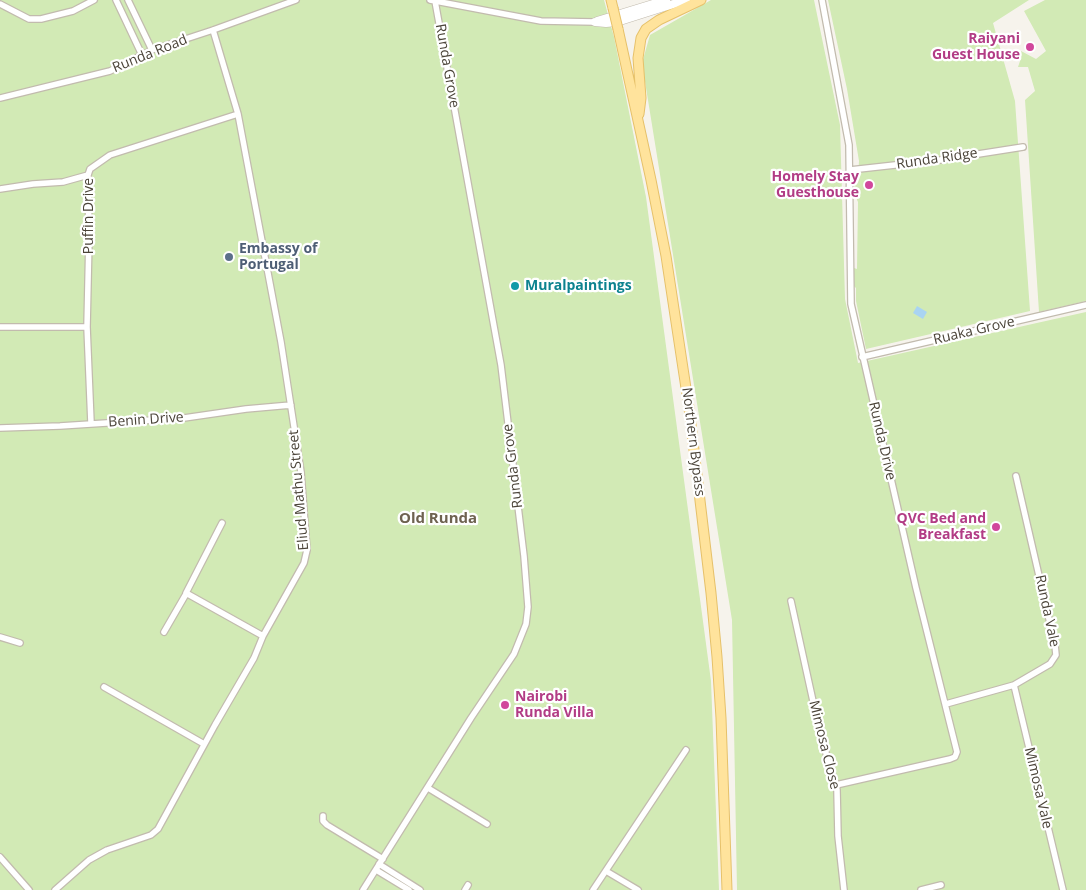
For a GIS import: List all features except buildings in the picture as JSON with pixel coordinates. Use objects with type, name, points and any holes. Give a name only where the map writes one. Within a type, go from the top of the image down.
[{"type":"main road","points":[[638,118],[641,106],[638,58],[641,38],[646,30],[659,20],[701,0]]},
{"type":"main road","name":"Northern Bypass","points":[[612,4],[653,189],[689,408],[710,584],[721,718],[727,890]]},
{"type":"street","points":[[0,4],[29,19],[41,19],[73,11],[94,0]]},
{"type":"street","points":[[116,0],[142,55]]},
{"type":"street","points":[[128,0],[152,50]]},
{"type":"street","name":"Runda Road","points":[[0,98],[110,70],[152,50],[296,0]]},
{"type":"street","points":[[432,0],[541,21],[606,23],[617,22],[686,0]]},
{"type":"street","name":"Runda Grove","points":[[364,890],[471,718],[514,654],[526,624],[528,607],[501,364],[432,0]]},
{"type":"street","points":[[595,22],[666,0]]},
{"type":"street","name":"Runda Drive","points":[[822,0],[849,145],[851,304],[916,588],[957,752],[955,757],[950,759],[836,785]]},
{"type":"street","name":"Eliud Mathu Street","points":[[55,890],[89,860],[107,850],[150,835],[158,829],[254,658],[263,636],[304,563],[307,550],[301,472],[281,342],[238,114],[213,30]]},
{"type":"street","name":"Puffin Drive","points":[[91,423],[87,327],[88,175],[90,169],[110,154],[238,114]]},
{"type":"street","name":"Runda Ridge","points":[[850,170],[940,160],[1023,147]]},
{"type":"street","points":[[0,189],[63,182],[88,175]]},
{"type":"street","name":"Ruaka Grove","points":[[862,357],[1086,305]]},
{"type":"street","points":[[0,327],[87,327]]},
{"type":"street","name":"Benin Drive","points":[[0,428],[184,418],[291,405]]},
{"type":"street","name":"Runda Vale","points":[[946,704],[1014,685],[1050,664],[1056,655],[1016,476]]},
{"type":"street","points":[[164,632],[186,594],[185,591],[222,523]]},
{"type":"street","points":[[186,594],[263,636]]},
{"type":"street","name":"Mimosa Close","points":[[791,601],[820,733],[836,785],[838,836],[844,890]]},
{"type":"street","points":[[0,637],[20,643]]},
{"type":"street","name":"Mimosa Vale","points":[[1014,685],[1063,890]]},
{"type":"street","points":[[104,687],[204,744]]},
{"type":"street","points":[[593,890],[686,750]]},
{"type":"street","points":[[428,788],[487,824]]},
{"type":"street","points":[[323,816],[323,821],[327,825],[380,864],[420,890]]},
{"type":"street","points":[[0,857],[29,890]]},
{"type":"street","points":[[380,864],[409,890]]},
{"type":"street","points":[[606,871],[638,890]]},
{"type":"street","points":[[921,890],[941,884]]},
{"type":"green space","points":[[0,0],[604,0],[614,37],[646,197],[711,681],[719,890],[0,890]]},
{"type":"green space","points":[[711,0],[814,0],[840,125],[845,299],[858,363],[1086,312],[1086,890],[737,890],[732,620],[642,63],[650,35]]},
{"type":"green space","points":[[828,0],[1029,0],[993,23],[1015,101],[1030,311],[866,349],[856,301],[856,288],[853,285],[854,268],[857,269],[858,202],[854,193],[855,176],[858,176],[859,161],[847,89]]},
{"type":"green space","points":[[1045,0],[1086,0],[1086,301],[1039,312],[1025,100],[1035,91],[1028,67],[1018,67],[1021,51],[1036,59],[1046,51],[1024,11]]},
{"type":"water","points":[[917,306],[927,312],[923,319],[913,313]]},
{"type":"place","name":"Raiyani Guest House","points":[[1030,47]]},
{"type":"place","name":"Homely Stay Guesthouse","points":[[869,185]]},
{"type":"place","name":"Embassy of Portugal","points":[[229,257]]},
{"type":"place","name":"Muralpaintings","points":[[515,286]]},
{"type":"place","name":"QVC Bed and Breakfast","points":[[996,527]]},
{"type":"place","name":"Nairobi Runda Villa","points":[[505,705]]},
{"type":"district","name":"Old Runda","points":[[438,519]]}]
